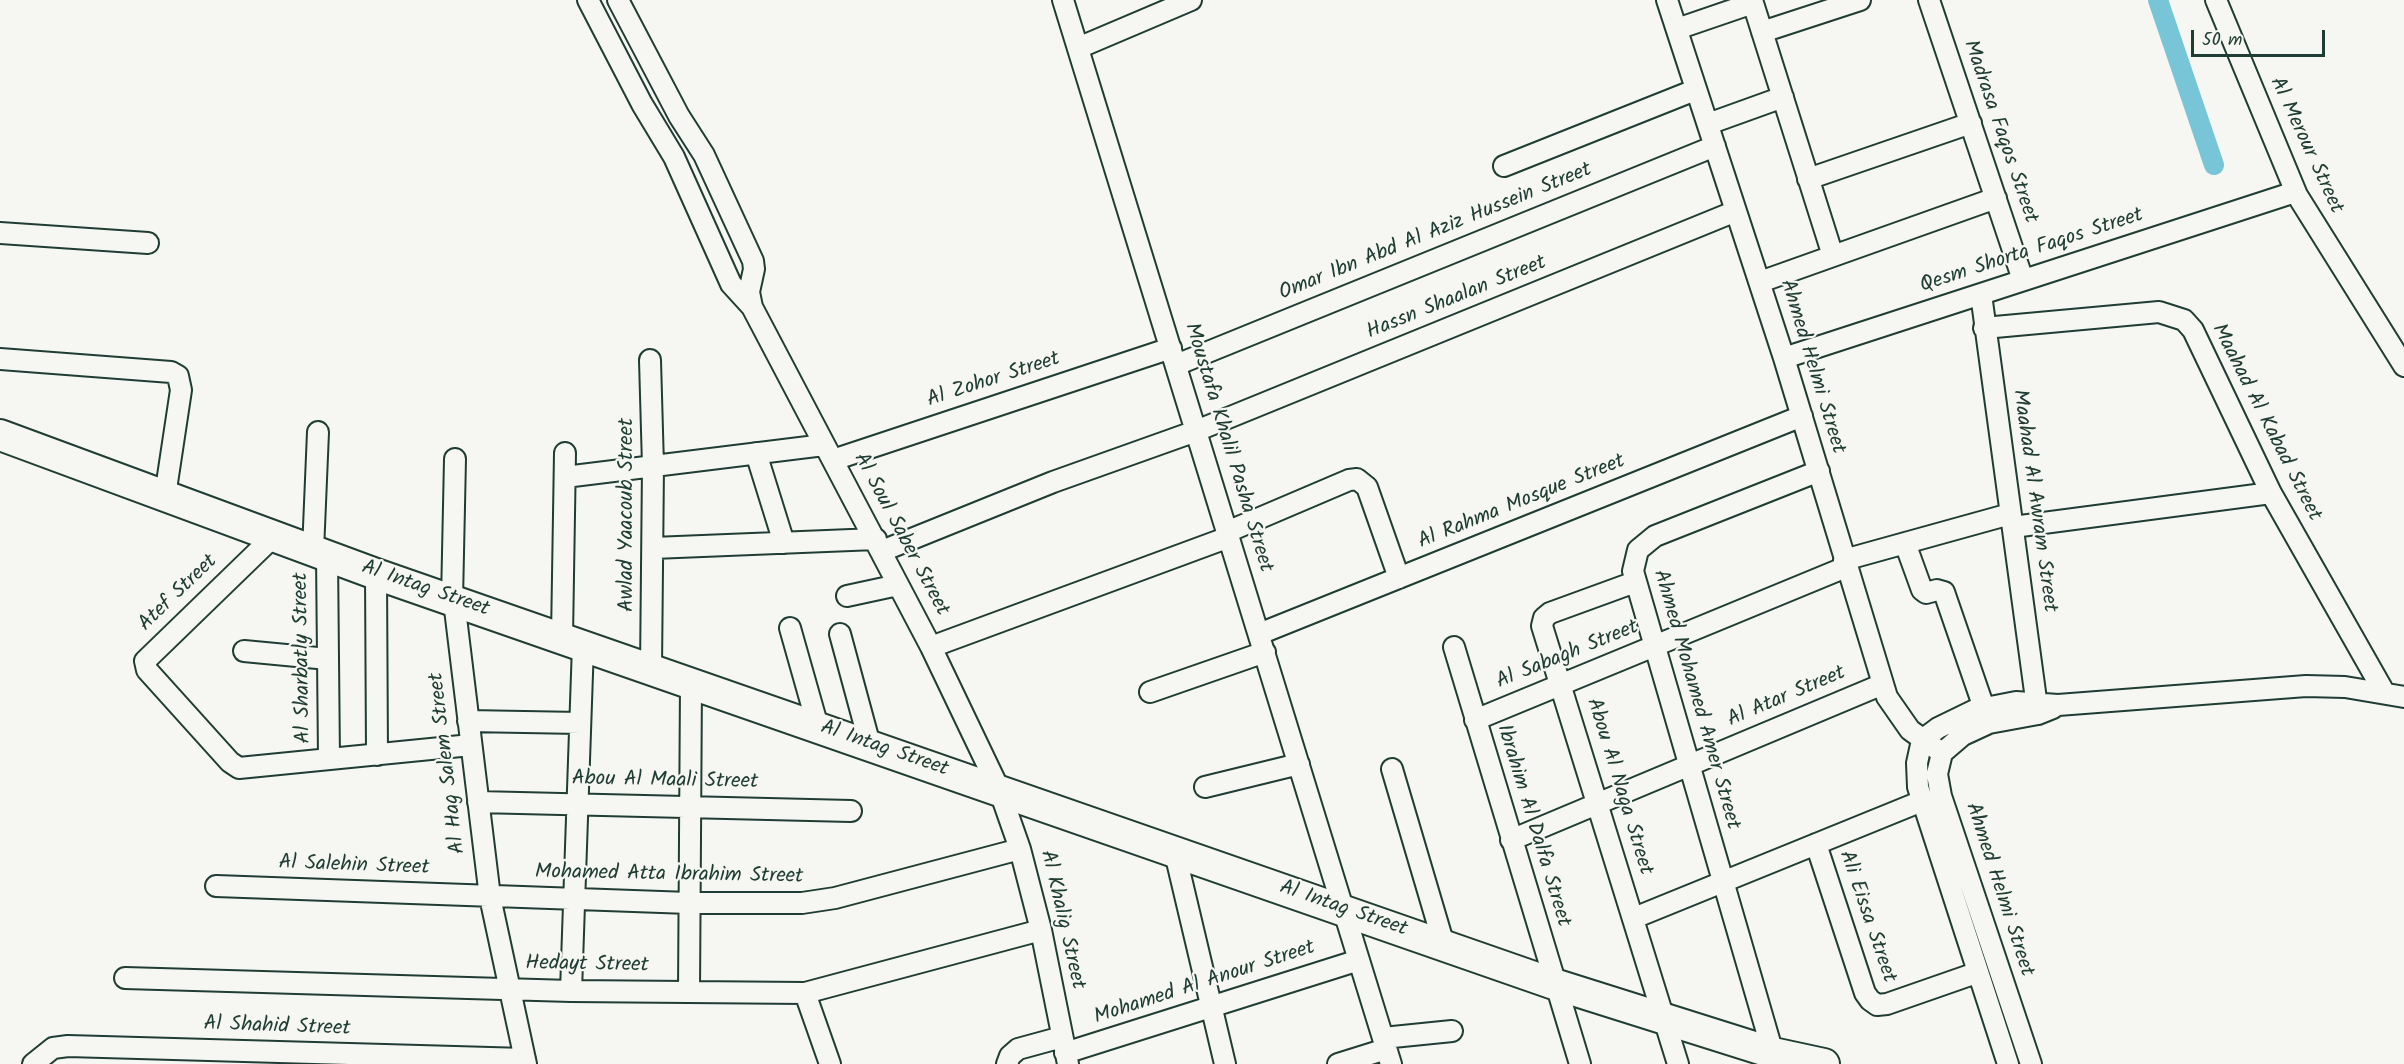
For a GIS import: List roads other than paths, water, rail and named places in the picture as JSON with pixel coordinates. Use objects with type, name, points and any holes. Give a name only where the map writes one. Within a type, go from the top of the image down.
[{"type":"main road","name":"Al Intag Street","points":[[0,435],[376,574],[870,744],[1175,853],[1554,984],[1781,1058],[1824,1064]]},
{"type":"street","name":"Al Soul Saber Street","points":[[588,0],[642,104],[674,157],[731,284],[752,307],[879,545],[999,789]]},
{"type":"street","name":"Al Soul Saber Street","points":[[618,0],[680,116],[704,155],[753,261],[754,268],[749,292],[752,307]]},
{"type":"street","name":"Moustafa Khalil Pasha Street","points":[[1063,0],[1386,1050]]},
{"type":"street","points":[[1078,48],[1191,0]]},
{"type":"street","name":"Ahmed Helmi Street","points":[[1667,0],[1760,282],[1883,684],[1901,720],[1922,740],[1942,753],[1937,774],[1941,796],[2031,1064]]},
{"type":"street","points":[[1762,32],[1860,0]]},
{"type":"street","name":"Madrasa Faqos Street","points":[[1929,0],[2023,280]]},
{"type":"street","name":"Al Merour Street","points":[[2216,0],[2295,192],[2332,255],[2404,366]]},
{"type":"street","points":[[1677,29],[1753,2],[1833,256]]},
{"type":"street","points":[[1504,166],[1695,90]]},
{"type":"street","points":[[1708,124],[1783,97]]},
{"type":"street","points":[[1808,179],[1971,123]]},
{"type":"street","name":"Omar Ibn Abd Al Aziz Hussein Street","points":[[1173,356],[1715,146]]},
{"type":"street","name":"Qesm Shorta Faqos Street","points":[[1784,358],[2295,192]]},
{"type":"street","points":[[1760,282],[1996,198]]},
{"type":"street","name":"Hassn Shaalan Street","points":[[653,548],[784,543],[879,545],[1196,431],[1736,211]]},
{"type":"street","points":[[0,233],[148,243]]},
{"type":"street","name":"Maahad Al Awram Street","points":[[1981,294],[2038,708]]},
{"type":"street","name":"Maahad Al Kabad Street","points":[[1984,328],[2159,312],[2184,320],[2193,330],[2271,493],[2384,692]]},
{"type":"street","name":"Al Zohor Street","points":[[565,477],[756,453],[829,452],[1173,356]]},
{"type":"street","points":[[0,359],[164,371],[178,376],[181,383],[165,495]]},
{"type":"street","name":"Awlad Yaacoub Street","points":[[650,360],[653,466],[651,669]]},
{"type":"street","name":"Al Rahma Mosque Street","points":[[1150,692],[1262,643],[1399,578],[1802,416]]},
{"type":"street","name":"Al Sharbatly Street","points":[[318,432],[320,553],[328,658],[329,759]]},
{"type":"street","points":[[565,453],[573,641],[580,723],[571,991]]},
{"type":"street","points":[[756,453],[784,543]]},
{"type":"street","name":"Al Hag Salem Street","points":[[455,459],[453,600],[490,897],[526,1061]]},
{"type":"street","name":"Ahmed Mohamed Amer Street","points":[[1781,1058],[1722,882],[1635,582],[1634,560],[1646,541],[1819,471]]},
{"type":"street","points":[[931,647],[1228,534],[1349,480],[1357,479],[1367,487],[1399,578]]},
{"type":"street","name":"Al Sabagh Street","points":[[1475,720],[1654,647],[1845,563],[1905,543],[2012,521],[2271,493]]},
{"type":"street","name":"Atef Street","points":[[274,536],[146,658],[144,664],[222,754],[239,768],[329,759]]},
{"type":"street","points":[[1905,543],[1922,590],[1926,593],[1940,590],[1944,592],[1984,708]]},
{"type":"street","points":[[376,574],[377,755]]},
{"type":"street","name":"Abou Al Naga Street","points":[[1635,582],[1550,613],[1544,618],[1542,626],[1678,1064]]},
{"type":"street","points":[[847,596],[898,585]]},
{"type":"street","points":[[790,628],[818,727]]},
{"type":"street","points":[[840,634],[870,744]]},
{"type":"street","name":"Ibrahim Al Dalfa Street","points":[[1454,647],[1580,1064]]},
{"type":"street","points":[[244,651],[328,658]]},
{"type":"street","points":[[689,992],[691,683]]},
{"type":"street","name":"Al Atar Street","points":[[1511,840],[1883,684]]},
{"type":"street","points":[[1942,753],[1952,742],[1976,728],[2038,708],[2058,705],[2306,686],[2384,692],[2404,697]]},
{"type":"street","points":[[2007,1064],[1976,973],[1916,775],[1922,740],[1956,717],[1984,708],[2016,702],[2038,708]]},
{"type":"street","points":[[468,721],[580,723]]},
{"type":"street","points":[[329,759],[471,745]]},
{"type":"street","points":[[1205,787],[1299,764]]},
{"type":"street","points":[[1392,769],[1444,945]]},
{"type":"street","name":"Al Khalig Street","points":[[999,789],[1020,849],[1041,930],[1065,1051]]},
{"type":"street","points":[[1634,918],[1922,801]]},
{"type":"street","name":"Abou Al Maali Street","points":[[478,802],[851,811]]},
{"type":"street","name":"Ali Eissa Street","points":[[1816,844],[1865,993],[1870,1000],[1878,1005],[1887,1004],[1976,973]]},
{"type":"street","name":"Mohamed Atta Ibrahim Street","points":[[490,897],[690,903],[819,901],[1020,849]]},
{"type":"street","points":[[1175,853],[1225,1064]]},
{"type":"street","name":"Al Salehin Street","points":[[216,886],[490,897]]},
{"type":"street","name":"Hedayt Street","points":[[125,978],[571,991],[805,993],[1041,930]]},
{"type":"street","name":"Mohamed Al Anour Street","points":[[1007,1064],[1010,1056],[1018,1049],[1065,1051],[1359,960]]},
{"type":"street","points":[[805,993],[830,1064]]},
{"type":"street","points":[[1338,1064],[1452,1031]]},
{"type":"street","name":"Al Shahid Street","points":[[33,1064],[54,1048],[68,1046],[526,1061]]},
{"type":"waterway","points":[[2158,0],[2214,165]]}]
